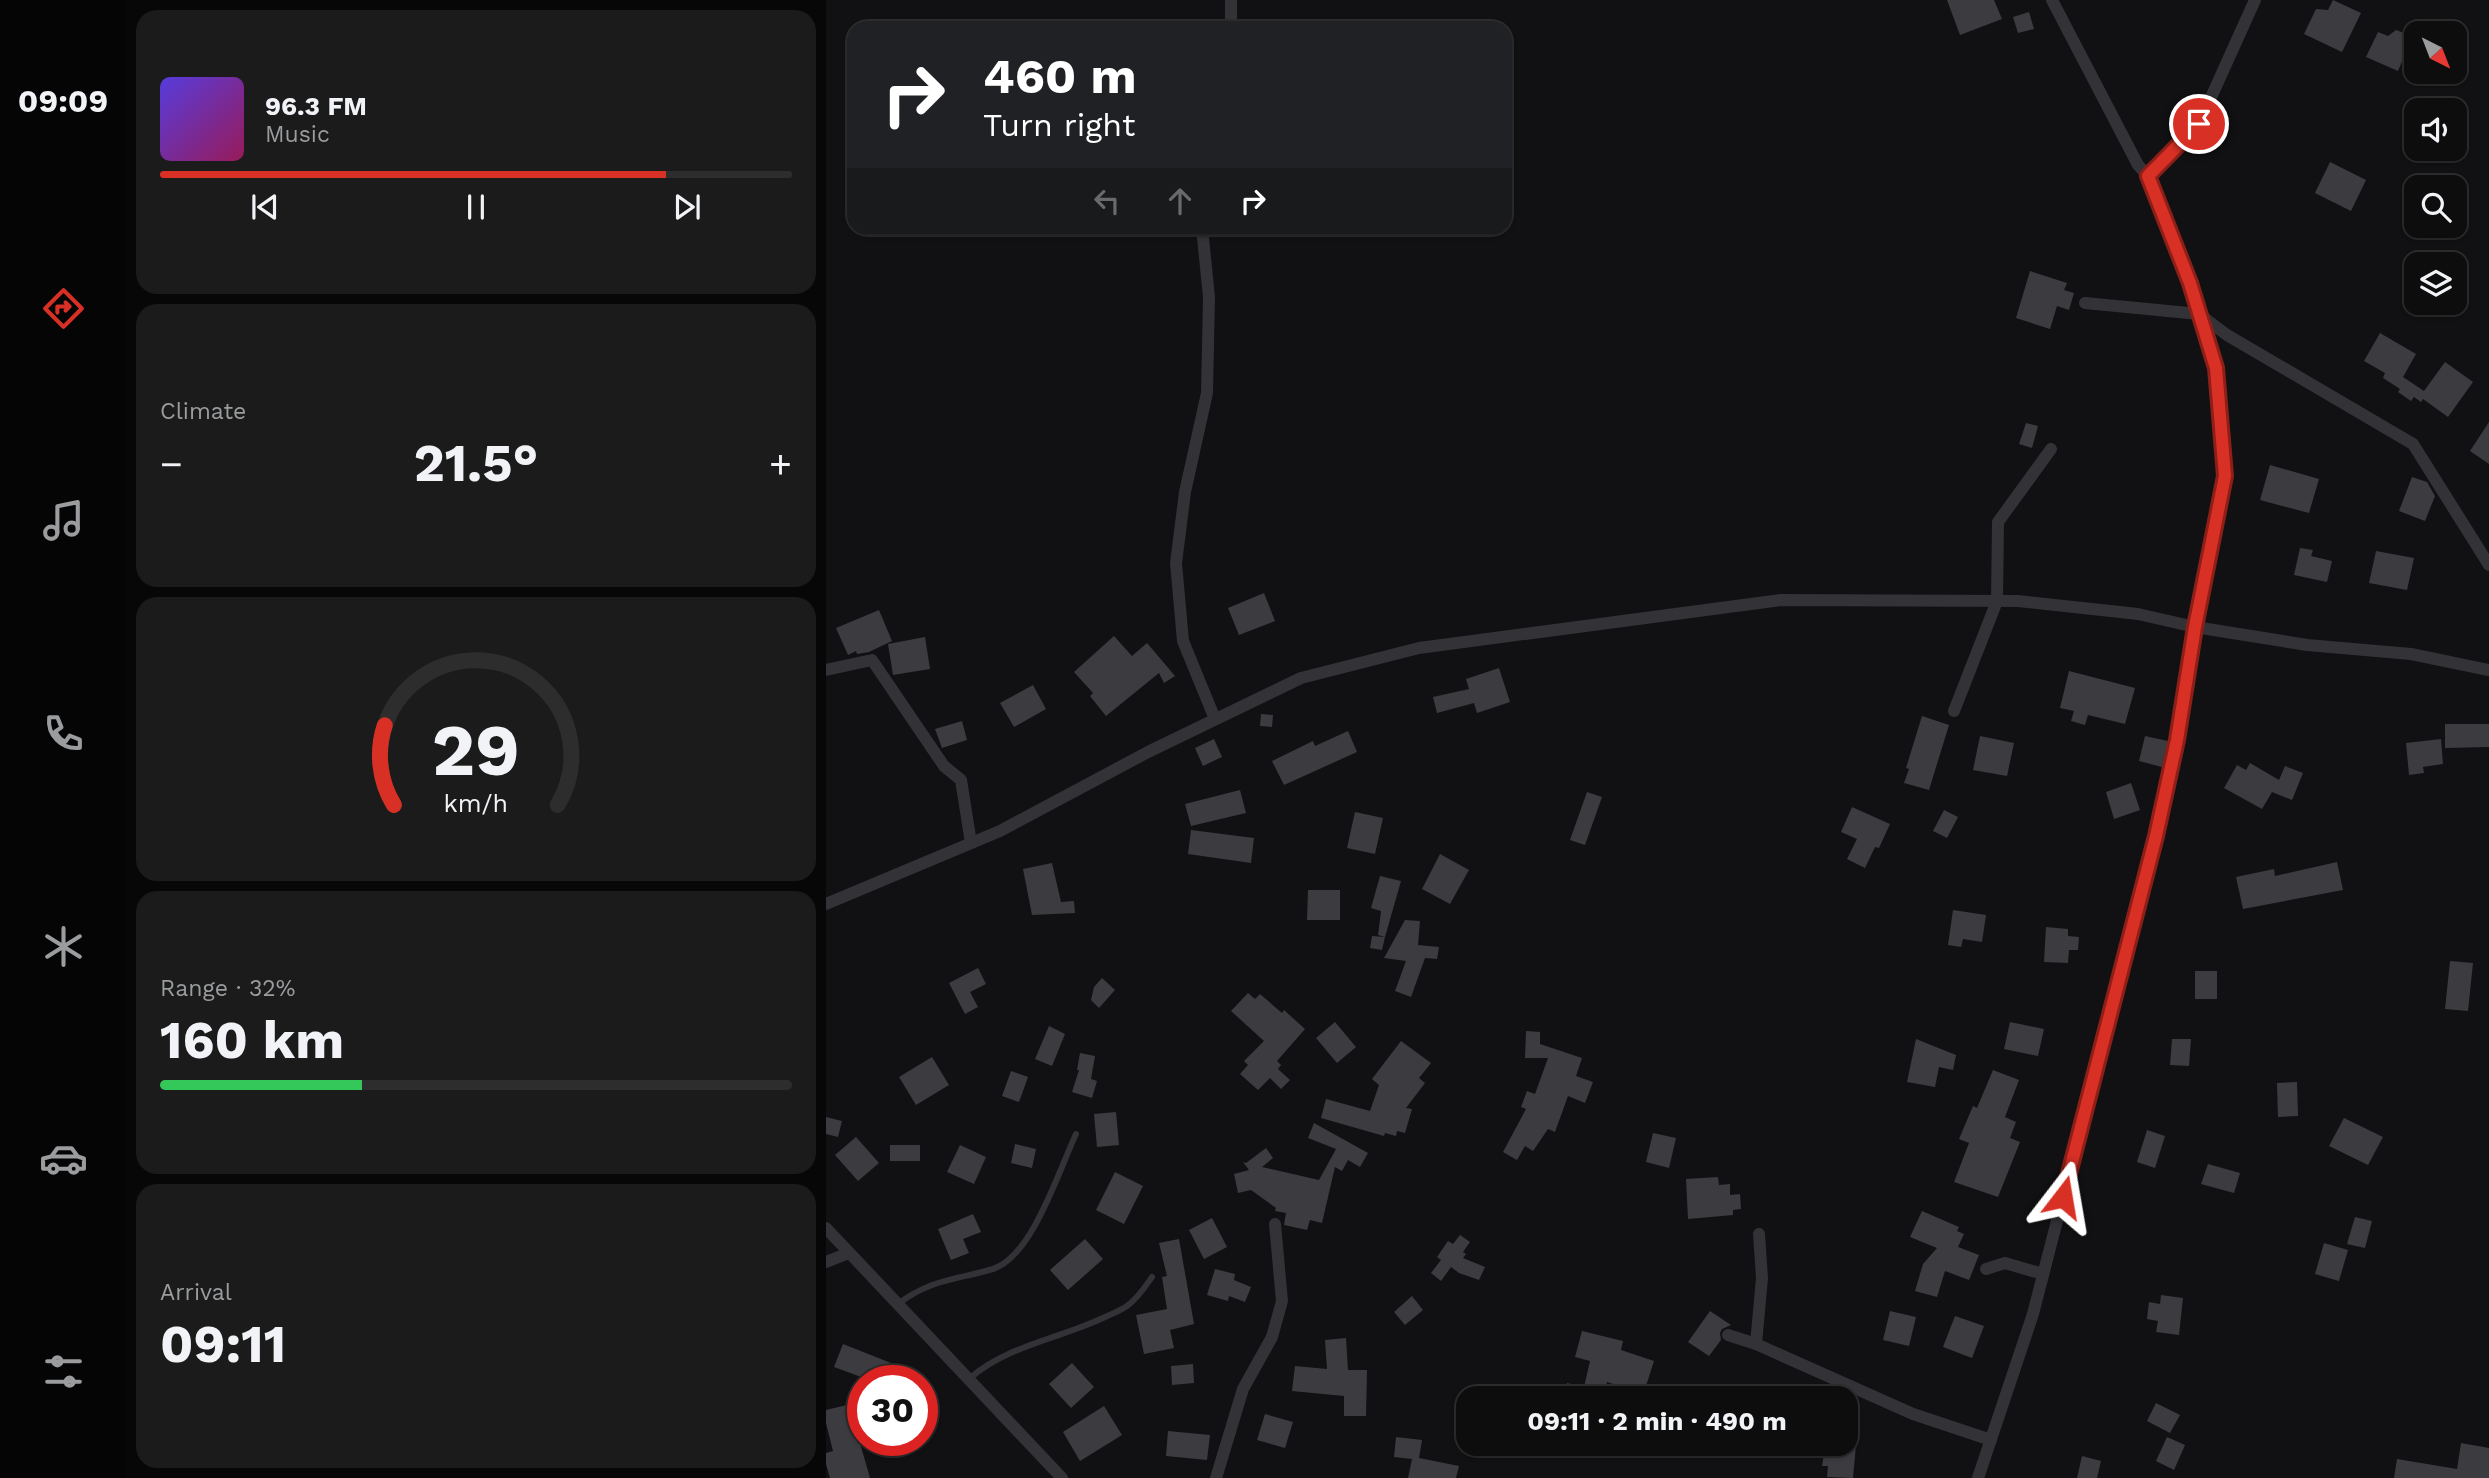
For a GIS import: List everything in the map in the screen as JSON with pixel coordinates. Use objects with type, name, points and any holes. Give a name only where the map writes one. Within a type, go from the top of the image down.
[{"type":"street","points":[[1231,0],[1231,21]]},
{"type":"street","points":[[1978,1478],[2033,1314],[2156,836],[2177,740],[2195,627],[2225,476],[2216,368],[2190,283],[2148,176],[2138,165],[2052,0]]},
{"type":"street","points":[[2148,176],[2199,124],[2255,0]]},
{"type":"street","points":[[1203,235],[1209,297],[1207,393],[1185,492],[1176,563],[1184,641],[1215,719]]},
{"type":"street","points":[[2085,303],[2199,314],[2227,335],[2413,444],[2489,565]]},
{"type":"street","points":[[1954,711],[1997,601],[1998,522],[2051,449]]},
{"type":"street","points":[[826,904],[1000,831],[1215,719],[1301,678],[1419,648],[1781,600],[2018,601],[2138,614],[2195,627],[2307,645],[2411,654],[2489,670]]},
{"type":"street","points":[[826,670],[872,660],[944,766],[961,780],[971,843]]},
{"type":"street","points":[[1216,1478],[1243,1389],[1272,1337],[1282,1301],[1275,1224]]},
{"type":"street","points":[[826,1228],[1062,1478]]},
{"type":"street","points":[[1756,1344],[1762,1278],[1759,1234]]},
{"type":"street","points":[[826,1262],[849,1253]]},
{"type":"street","points":[[1986,1269],[2005,1263],[2043,1274]]},
{"type":"street","points":[[1728,1335],[1756,1344],[1913,1414],[1991,1440]]},
{"type":"lane","points":[[898,1304],[916,1291],[948,1279],[996,1269],[1014,1258],[1031,1233],[1076,1134]]},
{"type":"lane","points":[[969,1379],[984,1365],[1002,1356],[1068,1333],[1126,1307],[1140,1295],[1153,1277]]},
{"type":"building","points":[[1947,0],[1994,0],[2002,19],[1960,35]]},
{"type":"building","points":[[2333,0],[2361,13],[2342,52],[2304,34],[2316,9],[2328,10]]},
{"type":"building","points":[[2029,12],[2034,29],[2018,33],[2013,17]]},
{"type":"building","points":[[2396,30],[2404,33],[2404,57],[2398,71],[2366,57],[2378,32],[2388,36]]},
{"type":"building","points":[[2330,162],[2366,180],[2351,211],[2315,193]]},
{"type":"building","points":[[2030,271],[2067,283],[2064,290],[2074,293],[2069,310],[2057,306],[2050,329],[2016,318]]},
{"type":"building","points":[[2380,333],[2416,354],[2403,377],[2424,391],[2445,362],[2473,382],[2448,417],[2423,399],[2421,402],[2414,397],[2411,401],[2398,392],[2400,389],[2383,378],[2385,373],[2364,361]]},
{"type":"building","points":[[2489,422],[2489,464],[2470,451]]},
{"type":"building","points":[[2026,423],[2038,426],[2032,448],[2019,444]]},
{"type":"building","points":[[2270,465],[2319,479],[2309,513],[2260,500]]},
{"type":"building","points":[[2412,477],[2427,482],[2435,496],[2425,521],[2399,511]]},
{"type":"building","points":[[2300,548],[2313,550],[2311,556],[2332,561],[2327,582],[2294,575]]},
{"type":"building","points":[[2376,551],[2414,558],[2407,590],[2369,583]]},
{"type":"building","points":[[1264,593],[1275,621],[1239,635],[1228,608]]},
{"type":"building","points":[[879,610],[892,641],[869,652],[857,654],[856,651],[848,655],[836,628]]},
{"type":"building","points":[[1114,636],[1132,656],[1147,643],[1175,676],[1164,683],[1159,673],[1106,716],[1090,696],[1093,693],[1074,672]]},
{"type":"building","points":[[925,637],[930,669],[893,675],[888,644]]},
{"type":"building","points":[[1499,668],[1510,702],[1477,713],[1474,703],[1437,713],[1433,697],[1469,689],[1466,679]]},
{"type":"building","points":[[2069,671],[2135,688],[2125,724],[2088,715],[2085,725],[2071,721],[2074,711],[2060,708]]},
{"type":"building","points":[[1033,685],[1046,709],[1014,727],[1000,703]]},
{"type":"building","points":[[1261,714],[1273,715],[1272,727],[1260,726]]},
{"type":"building","points":[[1922,716],[1949,725],[1929,790],[1904,783]]},
{"type":"building","points":[[962,721],[967,740],[942,748],[935,729]]},
{"type":"building","points":[[2445,724],[2489,724],[2489,747],[2445,748]]},
{"type":"building","points":[[1348,731],[1357,752],[1284,785],[1272,761],[1313,741],[1315,746]]},
{"type":"building","points":[[1980,736],[2014,743],[2007,776],[1973,770]]},
{"type":"building","points":[[2145,736],[2168,741],[2162,767],[2139,761]]},
{"type":"building","points":[[1214,739],[1222,757],[1203,766],[1195,748]]},
{"type":"building","points":[[2441,739],[2443,764],[2423,767],[2424,773],[2409,775],[2406,743]]},
{"type":"building","points":[[2250,763],[2279,780],[2285,766],[2303,773],[2292,800],[2272,792],[2262,809],[2224,788],[2237,765],[2246,770]]},
{"type":"building","points":[[2131,783],[2140,810],[2114,819],[2106,792]]},
{"type":"building","points":[[1240,790],[1246,813],[1191,826],[1185,804]]},
{"type":"building","points":[[1587,792],[1602,797],[1585,845],[1570,840]]},
{"type":"building","points":[[1852,807],[1890,824],[1879,848],[1875,847],[1865,868],[1847,859],[1857,839],[1841,832]]},
{"type":"building","points":[[1944,810],[1958,817],[1947,838],[1933,831]]},
{"type":"building","points":[[1355,812],[1383,818],[1375,854],[1347,848]]},
{"type":"building","points":[[1191,830],[1254,838],[1251,863],[1188,854]]},
{"type":"building","points":[[1440,854],[1469,870],[1450,904],[1422,889]]},
{"type":"building","points":[[2337,862],[2343,890],[2243,909],[2236,877],[2274,869],[2275,876]]},
{"type":"building","points":[[1052,863],[1061,902],[1074,901],[1075,913],[1032,915],[1023,869]]},
{"type":"building","points":[[1380,876],[1401,881],[1385,937],[1378,935],[1381,911],[1371,908]]},
{"type":"building","points":[[1308,890],[1340,890],[1340,920],[1307,920]]},
{"type":"building","points":[[1953,910],[1986,915],[1982,942],[1963,939],[1961,947],[1948,945]]},
{"type":"building","points":[[1405,920],[1420,921],[1418,945],[1439,947],[1437,959],[1425,958],[1411,997],[1395,991],[1406,961],[1384,958]]},
{"type":"building","points":[[2046,927],[2068,929],[2068,936],[2079,937],[2078,950],[2069,950],[2068,963],[2044,962]]},
{"type":"building","points":[[1372,936],[1385,937],[1382,950],[1370,948]]},
{"type":"building","points":[[2450,961],[2473,963],[2468,1011],[2445,1009]]},
{"type":"building","points":[[978,968],[986,984],[970,992],[978,1007],[965,1014],[949,983]]},
{"type":"building","points":[[2195,971],[2217,971],[2217,999],[2195,999]]},
{"type":"building","points":[[1102,978],[1115,990],[1099,1008],[1091,1000],[1094,987]]},
{"type":"building","points":[[1248,993],[1255,999],[1260,994],[1282,1013],[1284,1010],[1305,1029],[1277,1061],[1281,1065],[1278,1069],[1290,1080],[1281,1089],[1270,1078],[1258,1090],[1240,1074],[1248,1065],[1244,1061],[1264,1041],[1231,1011]]},
{"type":"building","points":[[1335,1022],[1356,1047],[1337,1063],[1316,1038]]},
{"type":"building","points":[[2010,1022],[2044,1029],[2038,1056],[2004,1049]]},
{"type":"building","points":[[1049,1026],[1065,1034],[1052,1066],[1035,1059]]},
{"type":"building","points":[[1526,1031],[1540,1032],[1540,1044],[1582,1058],[1576,1076],[1593,1082],[1585,1103],[1568,1096],[1555,1132],[1548,1129],[1533,1151],[1525,1146],[1517,1160],[1503,1152],[1526,1109],[1521,1107],[1527,1091],[1535,1094],[1548,1058],[1525,1058]]},
{"type":"building","points":[[1916,1039],[1956,1055],[1953,1070],[1939,1067],[1935,1087],[1907,1082]]},
{"type":"building","points":[[2172,1039],[2191,1039],[2189,1066],[2170,1065]]},
{"type":"building","points":[[1401,1041],[1431,1063],[1419,1078],[1425,1083],[1406,1108],[1412,1109],[1405,1133],[1397,1131],[1396,1136],[1385,1133],[1384,1136],[1321,1118],[1326,1099],[1370,1111],[1379,1085],[1372,1079]]},
{"type":"building","points":[[1080,1053],[1095,1056],[1091,1079],[1097,1081],[1092,1098],[1072,1092],[1079,1070]]},
{"type":"building","points":[[932,1057],[949,1085],[916,1105],[899,1077]]},
{"type":"building","points":[[1993,1070],[2019,1080],[2005,1117],[2016,1122],[2010,1138],[2020,1142],[1998,1197],[1954,1182],[1969,1143],[1959,1139],[1973,1106],[1977,1108]]},
{"type":"building","points":[[1011,1071],[1028,1077],[1019,1102],[1002,1096]]},
{"type":"building","points":[[2297,1082],[2298,1116],[2278,1117],[2277,1083]]},
{"type":"building","points":[[1116,1112],[1119,1145],[1097,1147],[1094,1114]]},
{"type":"building","points":[[826,1117],[842,1121],[838,1137],[826,1134]]},
{"type":"building","points":[[2344,1118],[2383,1137],[2368,1165],[2329,1146]]},
{"type":"building","points":[[1314,1123],[1368,1153],[1360,1167],[1348,1160],[1342,1171],[1335,1167],[1322,1223],[1310,1220],[1307,1230],[1284,1225],[1286,1213],[1275,1211],[1276,1208],[1251,1190],[1238,1193],[1234,1174],[1249,1170],[1243,1162],[1246,1163],[1266,1148],[1273,1158],[1262,1167],[1319,1180],[1336,1149],[1308,1138]]},
{"type":"building","points":[[2147,1130],[2165,1136],[2155,1168],[2137,1162]]},
{"type":"building","points":[[1653,1133],[1676,1138],[1669,1168],[1646,1162]]},
{"type":"building","points":[[856,1137],[879,1163],[858,1181],[835,1155]]},
{"type":"building","points":[[1015,1144],[1036,1149],[1032,1168],[1011,1163]]},
{"type":"building","points":[[890,1145],[920,1145],[920,1161],[890,1161]]},
{"type":"building","points":[[960,1145],[986,1157],[974,1184],[947,1172]]},
{"type":"building","points":[[2208,1164],[2240,1173],[2234,1193],[2201,1184]]},
{"type":"building","points":[[1115,1172],[1143,1186],[1124,1224],[1096,1210]]},
{"type":"building","points":[[1718,1177],[1719,1185],[1730,1184],[1730,1195],[1740,1194],[1741,1209],[1733,1210],[1733,1215],[1688,1219],[1686,1179]]},
{"type":"building","points":[[1922,1211],[1959,1227],[1957,1231],[1964,1234],[1958,1247],[1979,1255],[1969,1280],[1945,1271],[1937,1297],[1915,1291],[1923,1264],[1937,1248],[1910,1237]]},
{"type":"building","points":[[973,1214],[981,1232],[963,1239],[969,1253],[951,1260],[938,1229]]},
{"type":"building","points":[[2355,1217],[2372,1221],[2365,1248],[2347,1244]]},
{"type":"building","points":[[1212,1218],[1227,1247],[1204,1259],[1189,1230]]},
{"type":"building","points":[[1460,1235],[1470,1242],[1463,1252],[1466,1254],[1463,1258],[1485,1267],[1479,1280],[1451,1267],[1441,1281],[1431,1273],[1441,1260],[1437,1257],[1448,1241],[1453,1244]]},
{"type":"building","points":[[1085,1239],[1103,1259],[1068,1290],[1050,1270]]},
{"type":"building","points":[[1179,1239],[1194,1324],[1170,1330],[1174,1348],[1144,1354],[1136,1315],[1167,1309],[1162,1277],[1167,1276],[1159,1243]]},
{"type":"building","points":[[2324,1243],[2348,1250],[2339,1281],[2315,1274]]},
{"type":"building","points":[[1215,1269],[1235,1274],[1234,1280],[1251,1287],[1245,1302],[1229,1296],[1228,1301],[1207,1295]]},
{"type":"building","points":[[2161,1295],[2183,1298],[2179,1335],[2156,1332],[2158,1321],[2147,1319],[2149,1302],[2160,1304]]},
{"type":"building","points":[[1412,1296],[1423,1310],[1405,1325],[1394,1312]]},
{"type":"building","points":[[1710,1311],[1731,1325],[1722,1329],[1721,1340],[1709,1356],[1688,1342]]},
{"type":"building","points":[[1890,1311],[1916,1317],[1909,1346],[1883,1340]]},
{"type":"building","points":[[1955,1316],[1984,1326],[1972,1358],[1943,1347]]},
{"type":"building","points":[[1582,1331],[1623,1341],[1621,1350],[1654,1361],[1646,1386],[1619,1386],[1607,1382],[1606,1386],[1584,1386],[1590,1361],[1575,1357]]},
{"type":"building","points":[[1346,1338],[1348,1370],[1367,1370],[1366,1416],[1344,1416],[1344,1396],[1292,1391],[1295,1366],[1327,1369],[1325,1340]]},
{"type":"building","points":[[843,1344],[891,1363],[847,1365],[847,1372],[834,1367]]},
{"type":"building","points":[[1072,1363],[1094,1387],[1071,1408],[1049,1384]]},
{"type":"building","points":[[1193,1364],[1194,1383],[1172,1385],[1171,1366]]},
{"type":"building","points":[[2156,1403],[2180,1415],[2170,1433],[2147,1421]]},
{"type":"building","points":[[847,1405],[847,1456],[864,1456],[870,1478],[830,1478],[826,1453],[833,1451],[826,1423],[826,1410]]},
{"type":"building","points":[[1104,1406],[1122,1435],[1080,1461],[1063,1432]]},
{"type":"building","points":[[1265,1414],[1293,1422],[1285,1448],[1257,1440]]},
{"type":"building","points":[[1168,1431],[1210,1435],[1207,1460],[1166,1456]]},
{"type":"building","points":[[1396,1437],[1422,1440],[1419,1458],[1459,1466],[1456,1478],[1408,1478],[1412,1459],[1394,1457]]},
{"type":"building","points":[[2167,1437],[2185,1445],[2174,1470],[2156,1461]]},
{"type":"building","points":[[2461,1443],[2489,1448],[2489,1478],[2394,1478],[2397,1459],[2457,1469]]},
{"type":"building","points":[[1824,1456],[1855,1456],[1853,1478],[1827,1477],[1828,1466],[1822,1466]]},
{"type":"building","points":[[2082,1456],[2101,1461],[2097,1478],[2077,1478]]},
{"type":"route","points":[[2063,1197],[2156,836],[2177,740],[2195,627],[2225,476],[2216,368],[2190,283],[2148,176],[2199,124]]}]
